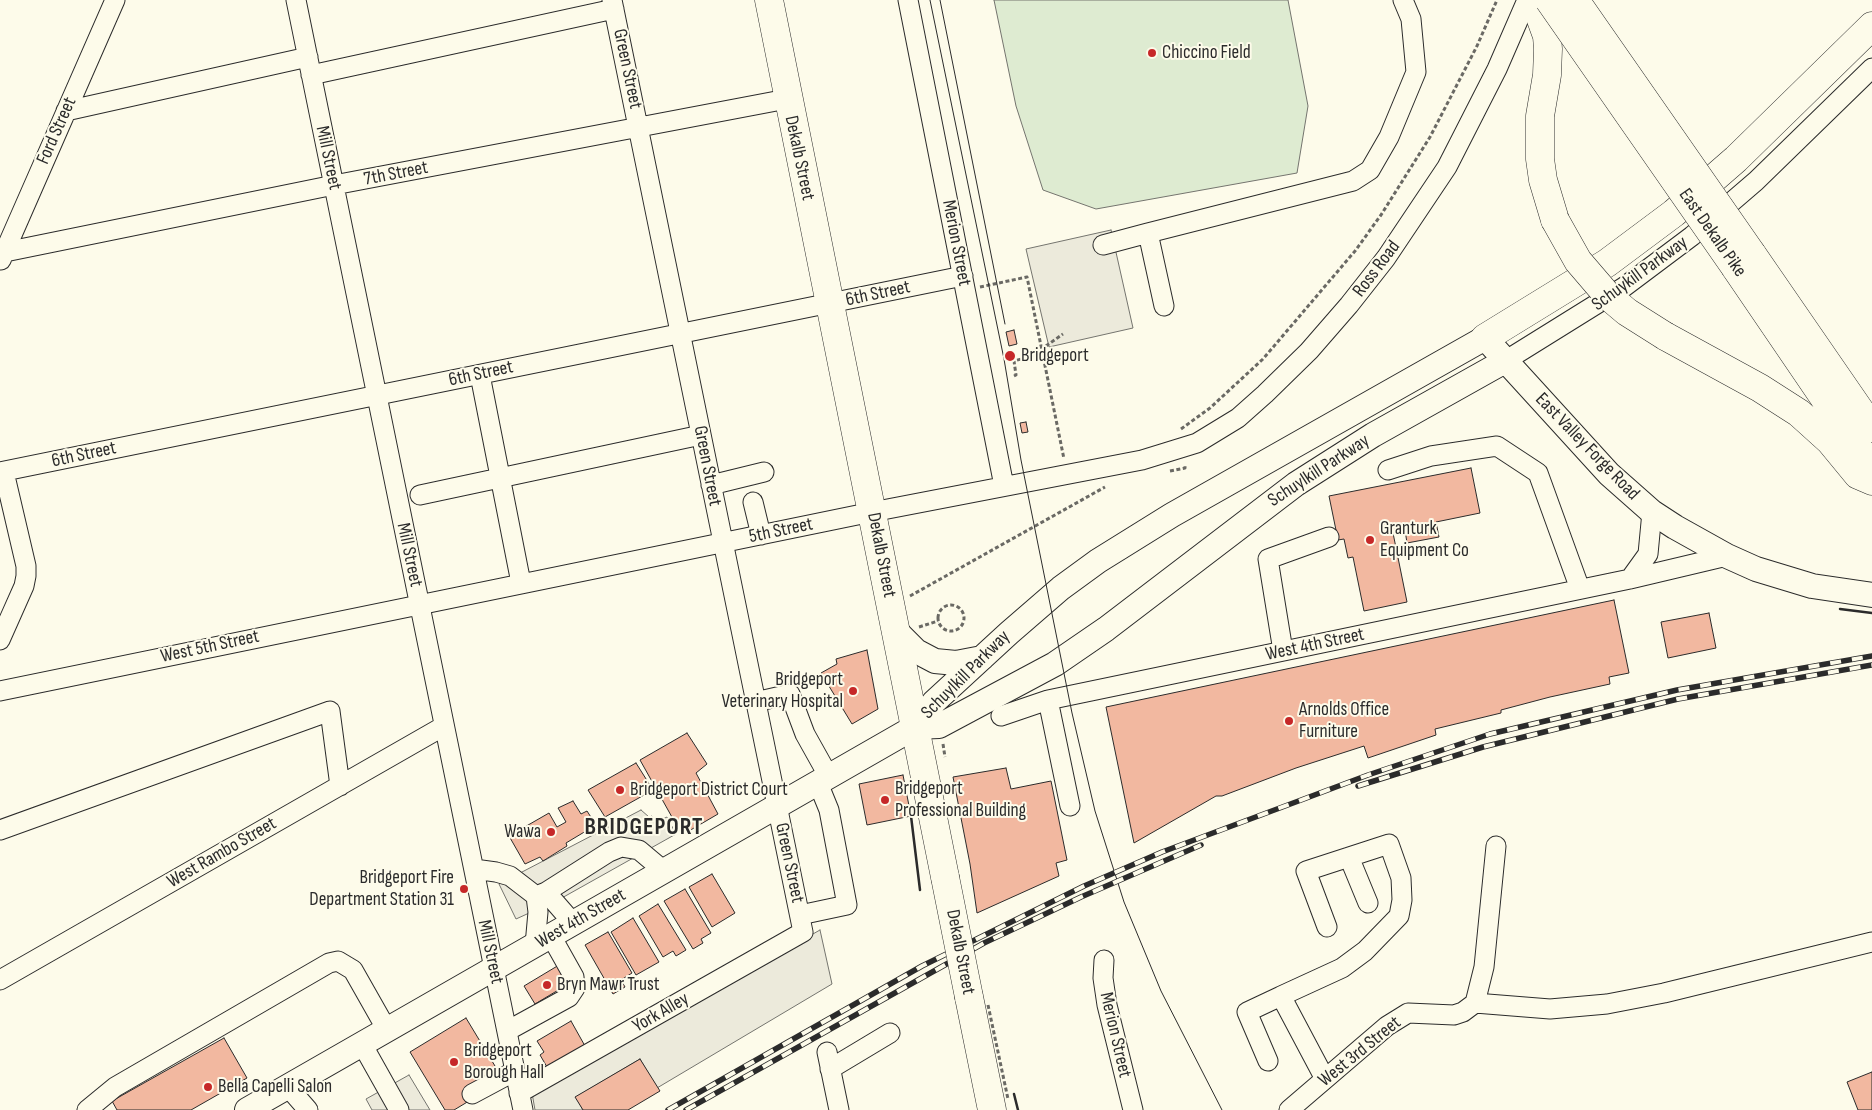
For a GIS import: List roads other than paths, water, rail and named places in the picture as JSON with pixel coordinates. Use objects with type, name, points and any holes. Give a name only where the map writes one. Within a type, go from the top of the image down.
[{"type":"highway","name":"Dekalb Street","points":[[769,0],[787,99],[872,512],[906,629],[915,727],[991,1108]]},
{"type":"highway","points":[[1534,0],[1547,36],[1547,75],[1542,95],[1538,137],[1543,180],[1556,220],[1578,261],[1608,296],[1627,312],[1665,336],[1760,388],[1799,413],[1830,442],[1858,474],[1872,481]]},
{"type":"highway","name":"East Dekalb Pike","points":[[1549,0],[1872,428]]},
{"type":"highway","name":"East Dekalb Pike","points":[[1577,0],[1744,260],[1872,468]]},
{"type":"highway","points":[[1485,338],[1607,263],[1674,212],[1736,159],[1872,26]]},
{"type":"main road","name":"East Valley Forge Road","points":[[1485,338],[1590,455],[1652,512],[1726,556],[1756,569],[1812,586],[1872,595]]},
{"type":"main road","name":"Schuylkill Parkway","points":[[915,727],[934,702],[1061,588],[1134,537],[1485,338]]},
{"type":"main road","name":"Schuylkill Parkway","points":[[915,727],[940,726],[1055,664],[1106,628],[1296,484],[1373,435],[1505,361]]},
{"type":"main road","points":[[906,629],[916,651],[934,661],[956,663],[982,658]]},
{"type":"main road","name":"West 4th Street","points":[[247,1110],[915,727]]},
{"type":"street","name":"Ford Street","points":[[2,255],[115,0]]},
{"type":"street","name":"Mill Street","points":[[296,0],[521,1102]]},
{"type":"street","name":"Merion Street","points":[[908,0],[1004,486]]},
{"type":"street","points":[[1103,245],[1353,181],[1370,170],[1389,137],[1416,72],[1411,19],[1403,0]]},
{"type":"street","name":"Ross Road","points":[[1142,460],[1183,449],[1218,432],[1265,394],[1338,318],[1386,258],[1447,167],[1497,69],[1528,0]]},
{"type":"street","points":[[1547,75],[1577,0]]},
{"type":"street","points":[[66,111],[309,66],[613,4]]},
{"type":"street","name":"Green Street","points":[[613,4],[682,334],[722,543],[801,924]]},
{"type":"street","name":"Schuykill Parkway","points":[[1505,361],[1624,287],[1692,236],[1756,181],[1872,68]]},
{"type":"street","name":"7th Street","points":[[2,255],[334,186],[787,99]]},
{"type":"street","points":[[1148,233],[1164,306]]},
{"type":"street","name":"6th Street","points":[[2,472],[829,304],[964,283]]},
{"type":"street","points":[[480,374],[521,584]]},
{"type":"street","points":[[420,495],[701,435]]},
{"type":"street","points":[[1388,470],[1431,456],[1497,446],[1538,473],[1580,589]]},
{"type":"street","name":"5th Street","points":[[420,604],[872,512],[1142,460]]},
{"type":"street","points":[[0,640],[26,576],[26,566],[2,472]]},
{"type":"street","points":[[711,485],[764,472]]},
{"type":"street","points":[[753,502],[760,535]]},
{"type":"street","points":[[1630,579],[1648,554],[1652,512]]},
{"type":"street","points":[[1283,651],[1268,559],[1329,537]]},
{"type":"street","name":"West 4th Street","points":[[1001,716],[1048,700],[1630,579],[1726,556]]},
{"type":"street","name":"West 5th Street","points":[[0,691],[420,604]]},
{"type":"street","points":[[755,702],[790,694],[823,780]]},
{"type":"street","points":[[1048,700],[1070,806]]},
{"type":"street","points":[[0,830],[330,711],[340,786]]},
{"type":"street","name":"West Rambo Street","points":[[0,980],[444,726]]},
{"type":"street","name":"York Alley","points":[[521,1102],[801,924],[847,905],[823,780]]},
{"type":"street","points":[[1268,1061],[1247,1012],[1342,968],[1365,951],[1399,916],[1402,900],[1401,878],[1390,844],[1306,872],[1327,927]]},
{"type":"street","points":[[1496,846],[1484,967],[1475,1003],[1550,1009],[1607,1004],[1664,993],[1872,942]]},
{"type":"street","points":[[506,1031],[569,997],[576,988],[574,977],[543,940],[538,912],[541,894],[609,852],[621,847],[639,850],[664,871]]},
{"type":"street","points":[[1349,858],[1368,903]]},
{"type":"street","points":[[474,869],[510,876],[541,894],[573,923]]},
{"type":"street","name":"Merion Street","points":[[1104,960],[1103,978],[1107,1005],[1133,1110]]},
{"type":"street","points":[[87,1110],[115,1087],[329,963],[338,961],[353,970],[387,1030]]},
{"type":"street","points":[[1281,996],[1325,1080]]},
{"type":"street","name":"West 3rd Street","points":[[1289,1110],[1387,1026],[1408,1013],[1454,1014],[1463,1012],[1475,1003]]},
{"type":"street","points":[[839,1110],[828,1061],[890,1033]]},
{"type":"street","points":[[362,1044],[399,1110]]},
{"type":"street","points":[[472,1094],[515,1071]]},
{"type":"street","points":[[288,1087],[308,1110]]},
{"type":"tram line","points":[[930,0],[1004,359],[1021,460],[1072,713],[1095,811],[1124,902],[1161,991],[1222,1110]]},
{"type":"tram line","points":[[940,0],[1005,324]]},
{"type":"railway","points":[[668,1110],[922,966],[1084,886],[1162,852],[1368,775],[1490,734],[1677,690],[1872,656]]},
{"type":"railway","points":[[1358,786],[1483,747],[1678,699],[1872,665]]},
{"type":"railway","points":[[686,1110],[984,943],[1081,897],[1201,845]]},
{"type":"place","name":"Chiccino Field","points":[[1152,53]]},
{"type":"place","name":"Bridgeport","points":[[1010,356]]},
{"type":"place","name":"Granturk Equipment Co","points":[[1370,540]]},
{"type":"place","name":"Bridgeport Veterinary Hospital","points":[[853,691]]},
{"type":"place","name":"Arnolds Office Furniture","points":[[1289,721]]},
{"type":"place","name":"Bridgeport District Court","points":[[620,790]]},
{"type":"place","name":"Bridgeport Professional Building","points":[[885,800]]},
{"type":"place","name":"Wawa","points":[[551,832]]},
{"type":"place","name":"Bridgeport Fire Department Station 31","points":[[464,889]]},
{"type":"place","name":"Bryn Mawr Trust","points":[[547,985]]},
{"type":"place","name":"Bridgeport Borough Hall","points":[[454,1062]]},
{"type":"place","name":"Bella Capelli Salon","points":[[208,1087]]},
{"type":"district","name":"BRIDGEPORT","points":[[644,828]]}]
